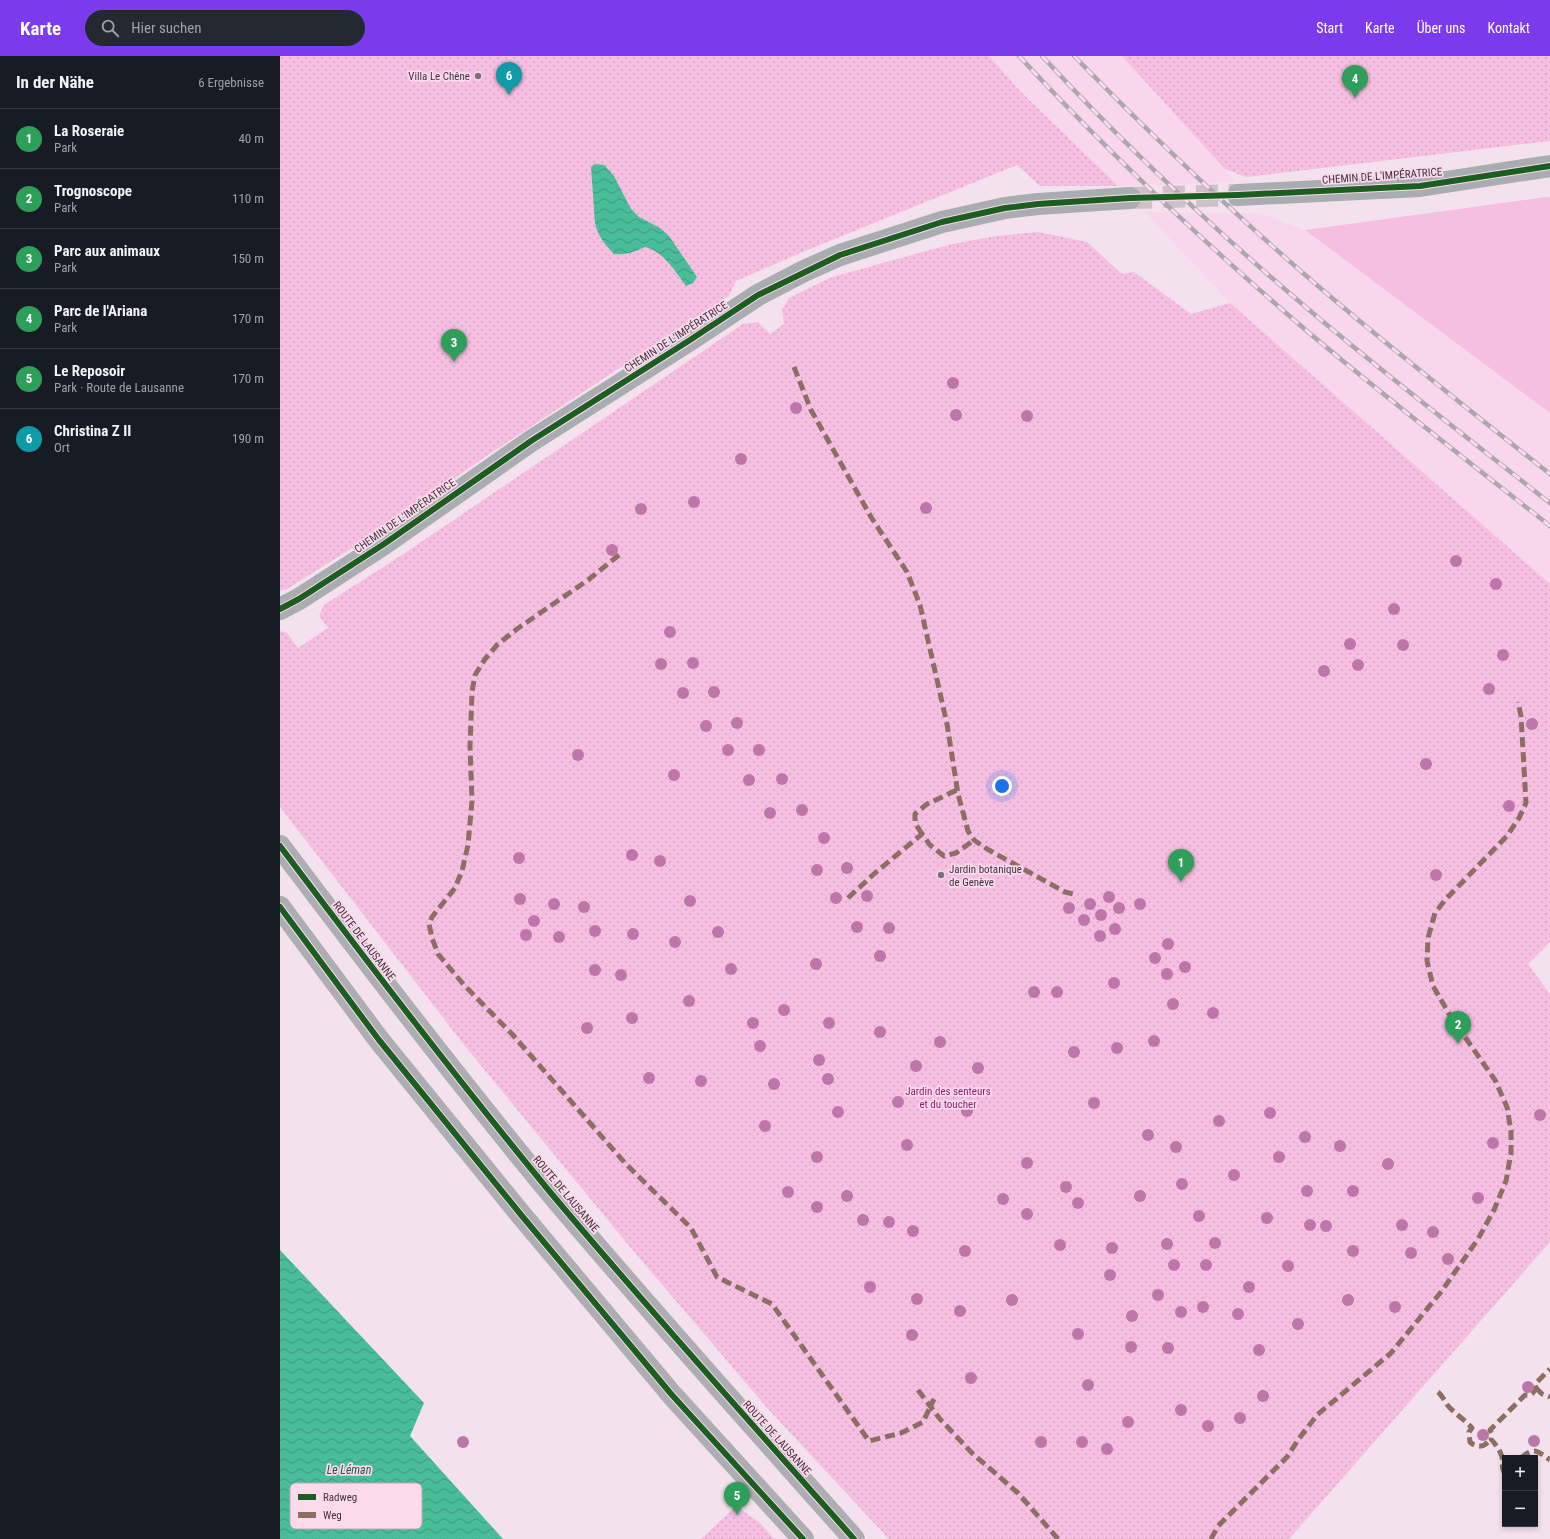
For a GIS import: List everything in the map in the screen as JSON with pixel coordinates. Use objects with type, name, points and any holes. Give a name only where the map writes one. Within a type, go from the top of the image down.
[{"type":"main road","name":"ROUTE DE LAUSANNE","points":[[280,846],[405,1012],[550,1192],[701,1368],[854,1539]]},
{"type":"main road","points":[[280,907],[379,1040],[522,1216],[672,1395],[803,1539]]},
{"type":"street","name":"CHEMIN DE L'IMPÉRATRICE","points":[[1238,195],[1420,186],[1550,166]]},
{"type":"street","name":"CHEMIN DE L'IMPÉRATRICE","points":[[280,609],[384,544],[531,441],[758,295],[840,255],[942,222],[1005,208],[1038,204],[1130,198]]},
{"type":"shaded area","points":[[989,56],[1122,56],[1225,169],[1235,182],[1118,186],[1021,92]]},
{"type":"shaded area","points":[[1145,212],[1262,214],[1305,230],[1550,413],[1550,584],[1230,303]]},
{"type":"green space","points":[[280,56],[989,56],[1021,92],[1118,186],[1040,186],[1017,165],[805,251],[736,281],[729,296],[479,461],[384,528],[287,589],[280,591]]},
{"type":"green space","points":[[1122,56],[1550,56],[1550,141],[1246,177],[1225,169]]},
{"type":"green space","points":[[1546,197],[1550,197],[1550,413],[1305,230]]},
{"type":"green space","name":"Jardin botanique de Genève","points":[[1038,232],[1087,242],[1122,274],[1134,272],[1191,314],[1230,303],[1550,584],[1550,942],[1528,964],[1550,994],[1550,1242],[1289,1539],[889,1539],[768,1409],[630,1247],[465,1046],[280,807],[280,631],[287,633],[298,648],[328,628],[319,616],[324,605],[402,555],[743,324],[758,322],[770,334],[784,324],[782,310],[789,298],[832,277],[952,244],[996,236]]},
{"type":"green space","points":[[736,1506],[760,1523],[774,1539],[701,1539]]},
{"type":"water","points":[[595,164],[604,165],[614,176],[631,209],[639,217],[660,228],[669,236],[697,277],[693,283],[686,286],[673,268],[652,249],[645,247],[630,253],[614,254],[600,236],[595,223],[591,167]]},
{"type":"water","name":"Le Léman","points":[[280,1250],[424,1403],[410,1436],[503,1539],[280,1539]]},
{"type":"tunnel","points":[[1130,198],[1238,195]]},
{"type":"railway","points":[[1019,56],[1118,159],[1187,225],[1258,289],[1357,373],[1550,526]]},
{"type":"railway","points":[[1042,56],[1171,187],[1273,279],[1368,359],[1550,503]]},
{"type":"railway","points":[[1074,56],[1196,177],[1292,264],[1408,361],[1550,474]]},
{"type":"marked path","points":[[794,367],[811,410],[871,517],[907,572],[920,605],[947,724],[958,794],[968,831],[974,840],[987,849],[1065,892],[1077,895]]},
{"type":"marked path","points":[[619,555],[588,580],[517,629],[497,645],[485,659],[475,675],[472,692],[470,746],[472,801],[468,845],[462,871],[455,888],[432,917],[429,924],[432,938],[438,954],[464,985],[512,1034],[625,1163],[691,1228],[717,1277],[772,1304],[869,1441],[901,1433],[923,1422],[934,1399]]},
{"type":"marked path","points":[[1211,1539],[1218,1526],[1287,1457],[1317,1415],[1391,1353],[1441,1292],[1478,1239],[1494,1210],[1506,1181],[1511,1153],[1511,1131],[1507,1107],[1495,1080],[1451,1017],[1433,986],[1427,961],[1428,938],[1435,913],[1445,900],[1507,836],[1519,818],[1526,803],[1521,716],[1518,702]]},
{"type":"marked path","points":[[922,834],[915,823],[915,814],[927,804],[957,790]]},
{"type":"marked path","points":[[848,898],[875,873],[922,834],[930,845],[944,856],[956,853],[974,840]]},
{"type":"marked path","points":[[1502,1457],[1498,1448],[1491,1439],[1492,1434],[1490,1430],[1525,1395],[1530,1395],[1533,1393],[1536,1388],[1535,1384],[1550,1369]]},
{"type":"marked path","points":[[1536,1388],[1542,1394],[1550,1397]]},
{"type":"marked path","points":[[918,1390],[940,1419],[972,1453],[1018,1493],[1058,1539]]},
{"type":"marked path","points":[[1438,1392],[1450,1408],[1472,1428],[1469,1432],[1470,1442],[1476,1446],[1481,1446],[1486,1444],[1491,1439]]},
{"type":"marked path","points":[[1525,1455],[1536,1451],[1550,1460]]},
{"type":"cycle path","points":[[280,609],[299,599],[384,544],[531,441],[758,295],[840,255],[942,222],[1005,208],[1038,204],[1130,198],[1238,195],[1420,186],[1550,166]]},
{"type":"cycle path","points":[[280,846],[413,1020],[550,1192],[663,1323],[854,1539]]},
{"type":"cycle path","points":[[280,907],[379,1040],[522,1216],[672,1395],[803,1539]]},
{"type":"place","name":"Villa Le Chêne","points":[[478,76]]},
{"type":"place","name":"Christina Z II","points":[[509,95]]},
{"type":"place","name":"Parc de l'Ariana","points":[[1355,98]]},
{"type":"place","name":"Parc aux animaux","points":[[454,362]]},
{"type":"place","name":"Jardin botanique de Genève","points":[[941,875]]},
{"type":"place","name":"La Roseraie","points":[[1181,882]]},
{"type":"place","name":"Trognoscope","points":[[1458,1044]]},
{"type":"place","name":"Le Reposoir","points":[[737,1515]]},
{"type":"park label","name":"Jardin des senteurs et du toucher","points":[[948,1097]]}]
